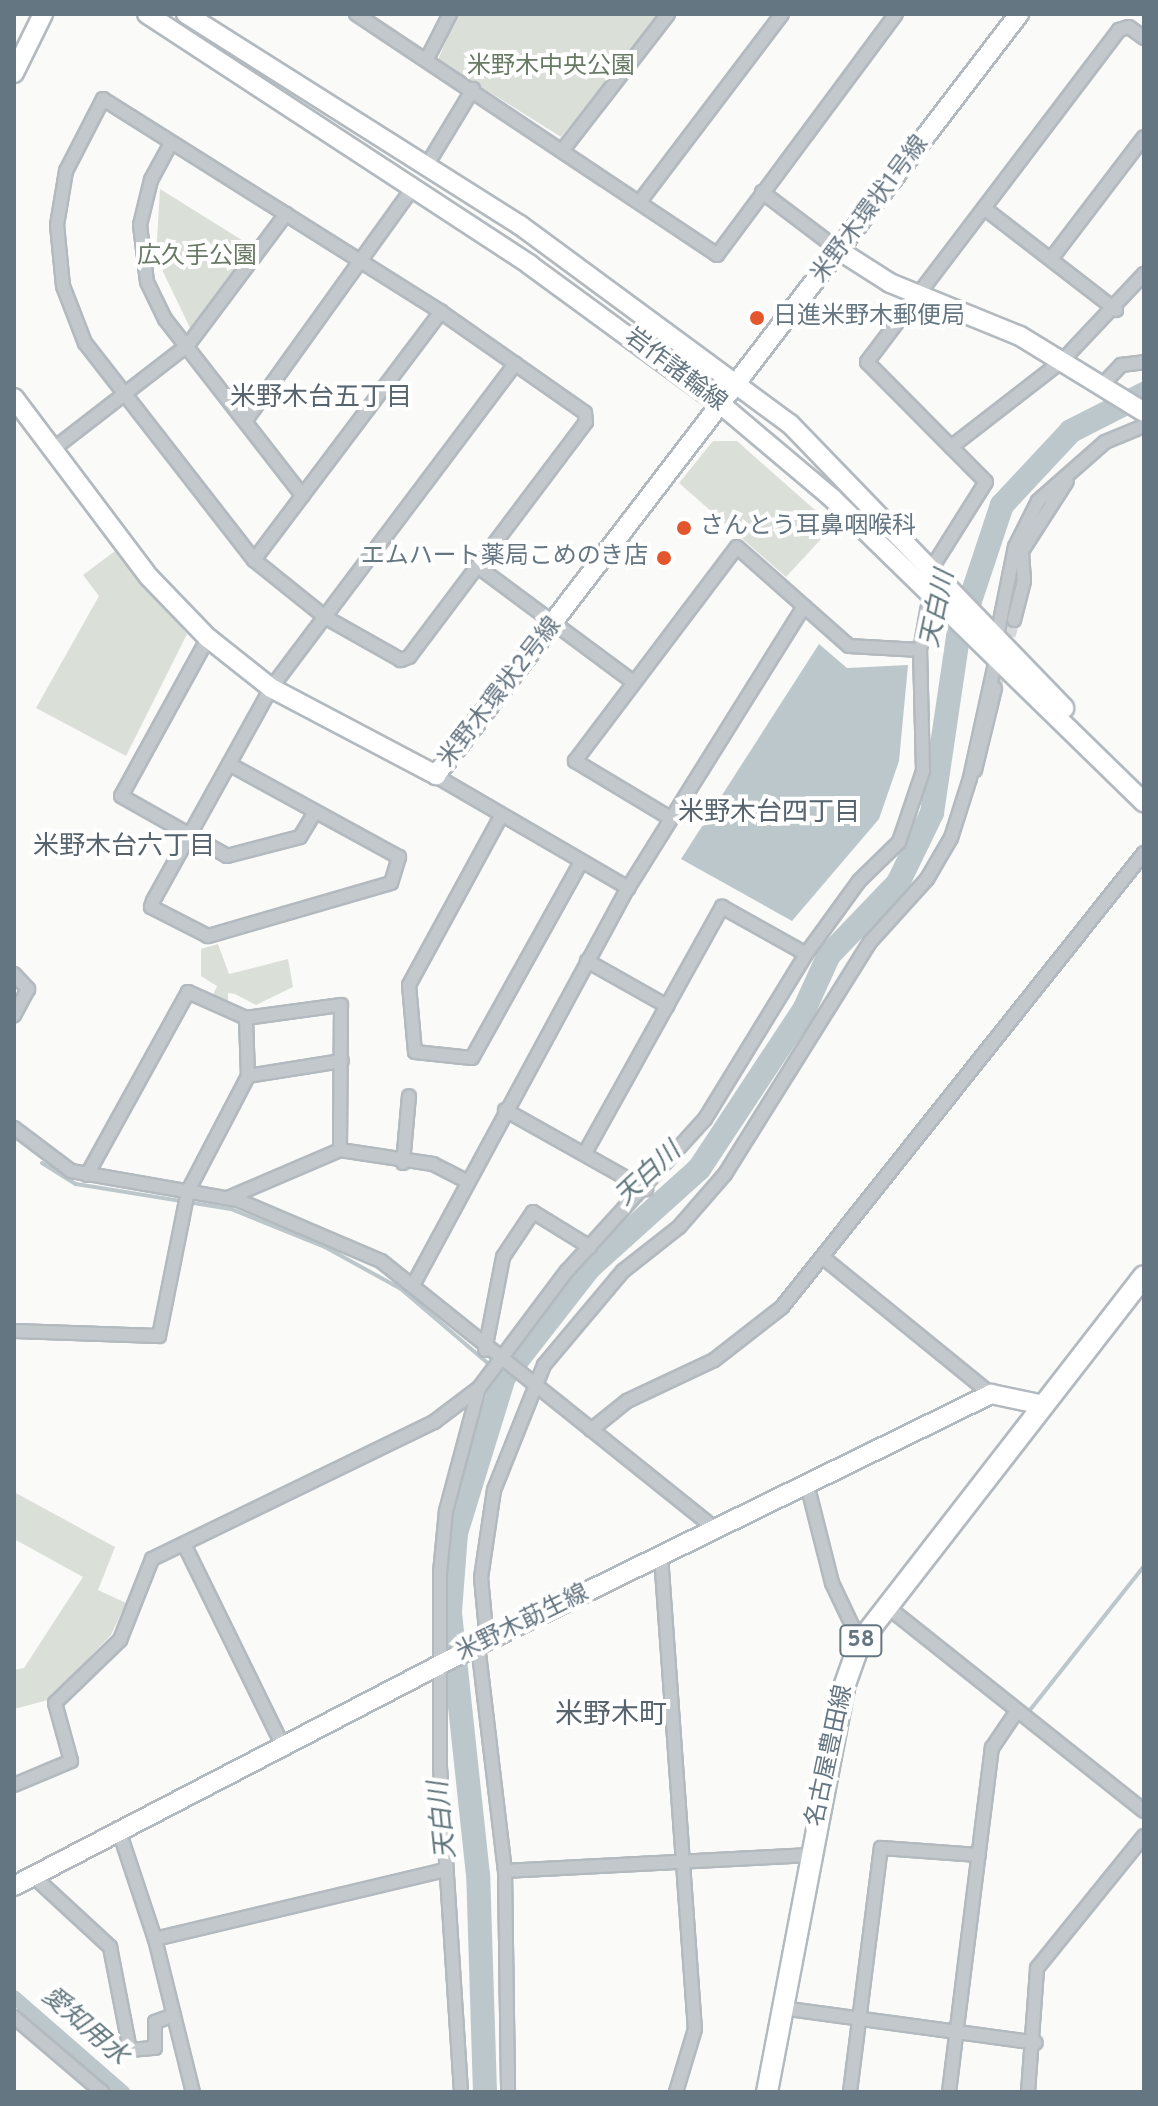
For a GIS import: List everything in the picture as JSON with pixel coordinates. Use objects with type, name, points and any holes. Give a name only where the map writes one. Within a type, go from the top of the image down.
[{"type":"main road","points":[[14,73],[43,14]]},
{"type":"main road","name":"岩作諸輪線","points":[[147,14],[413,188],[724,407],[936,601],[1144,802]]},
{"type":"main road","name":"岩作諸輪線","points":[[186,14],[427,165],[596,278],[790,424],[1144,787]]},
{"type":"main road","name":"米野木環状1号線","points":[[724,407],[1019,14]]},
{"type":"main road","points":[[840,251],[917,296],[986,320],[1062,361],[1144,412]]},
{"type":"main road","name":"米野木環状2号線","points":[[14,398],[149,577],[208,638],[271,688],[434,775],[724,407]]},
{"type":"main road","name":"名古屋豊田線","points":[[767,2092],[844,1687],[860,1642],[1039,1404],[1144,1276]]},
{"type":"main road","points":[[991,1394],[1039,1404]]},
{"type":"main road","name":"米野木莇生線","points":[[14,1886],[31,1874],[282,1744],[716,1529],[808,1488],[991,1394]]},
{"type":"street","points":[[356,14],[565,147],[717,255],[896,14]]},
{"type":"street","points":[[427,59],[450,14]]},
{"type":"street","points":[[565,147],[668,14]]},
{"type":"street","points":[[641,200],[782,14]]},
{"type":"street","points":[[938,573],[986,482],[866,366],[1119,30],[1129,27],[1144,38]]},
{"type":"street","points":[[427,165],[473,89]]},
{"type":"street","points":[[100,100],[171,143],[441,312],[585,413],[586,422],[404,659],[325,617],[254,560],[122,397],[67,302],[60,192],[100,100]]},
{"type":"street","points":[[1051,259],[1144,137]]},
{"type":"street","points":[[171,143],[151,180],[140,241],[156,302],[303,496]]},
{"type":"street","points":[[246,420],[365,263],[413,188]]},
{"type":"street","points":[[762,192],[840,251]]},
{"type":"street","points":[[984,208],[1116,310]]},
{"type":"street","points":[[52,450],[188,345],[286,214]]},
{"type":"street","points":[[951,447],[1062,361],[1116,310],[1144,274]]},
{"type":"street","points":[[254,560],[441,312]]},
{"type":"street","points":[[1105,388],[1121,365],[1144,362]]},
{"type":"street","points":[[229,764],[399,857],[388,886],[198,936],[151,907],[189,836],[271,688],[515,364]]},
{"type":"street","points":[[995,633],[1020,531],[1038,501],[1105,442],[1144,426]]},
{"type":"street","points":[[1014,620],[1024,581],[1022,551],[1073,471]]},
{"type":"street","points":[[670,818],[575,761],[737,547],[854,648],[920,650]]},
{"type":"street","points":[[477,566],[633,682]]},
{"type":"street","points":[[461,2092],[445,1870],[443,1532],[479,1388],[497,1360],[590,1247],[646,1189],[705,1119],[806,954],[903,833],[926,750],[920,650],[936,601]]},
{"type":"street","points":[[413,1285],[465,1180],[628,888],[804,606]]},
{"type":"street","points":[[208,638],[121,792],[189,836],[232,856],[300,837],[315,812]]},
{"type":"street","points":[[970,778],[996,659]]},
{"type":"street","points":[[508,2092],[505,1871],[480,1645],[481,1578],[494,1490],[534,1385],[575,1324],[623,1271],[679,1227],[751,1138],[870,942],[927,879],[951,838],[995,688]]},
{"type":"street","points":[[434,775],[500,818],[628,888]]},
{"type":"street","points":[[500,818],[409,985],[415,1052],[472,1058],[581,862]]},
{"type":"street","points":[[591,1430],[627,1401],[714,1360],[826,1260],[1144,853]]},
{"type":"street","points":[[585,1153],[722,907],[806,954]]},
{"type":"street","points":[[587,961],[667,1006]]},
{"type":"street","points":[[14,974],[28,989],[14,1015]]},
{"type":"street","points":[[87,1175],[188,992],[246,1018],[341,1005],[340,1150]]},
{"type":"street","points":[[14,1331],[159,1336],[188,1191],[248,1076],[246,1018]]},
{"type":"street","points":[[248,1076],[342,1061]]},
{"type":"street","points":[[403,1163],[409,1096]]},
{"type":"street","points":[[505,1110],[646,1189]]},
{"type":"street","points":[[14,1128],[45,1156],[87,1175],[227,1198],[381,1261],[413,1285],[497,1360],[534,1385],[716,1529]]},
{"type":"street","points":[[227,1198],[340,1150],[403,1163],[433,1164],[465,1180]]},
{"type":"street","points":[[485,1350],[503,1257],[533,1212],[590,1247]]},
{"type":"street","points":[[826,1260],[991,1394]]},
{"type":"street","points":[[14,1785],[71,1761],[55,1703],[120,1640],[152,1559],[434,1422],[479,1388]]},
{"type":"street","points":[[808,1488],[832,1583],[860,1642]]},
{"type":"street","points":[[184,1544],[282,1744]]},
{"type":"street","points":[[661,1556],[695,2029],[676,2092]]},
{"type":"street","points":[[885,1605],[1144,1811]]},
{"type":"street","points":[[949,2092],[992,1748],[1017,1711]]},
{"type":"street","points":[[118,1828],[155,1939],[193,2092]]},
{"type":"street","points":[[1028,2092],[1036,2043],[1037,1968],[1144,1836]]},
{"type":"street","points":[[850,2092],[883,1845],[979,1855]]},
{"type":"street","points":[[505,1871],[685,1858],[810,1855]]},
{"type":"street","points":[[155,1939],[445,1870]]},
{"type":"street","points":[[31,1874],[110,1947],[130,2050],[155,2048],[155,2022],[174,2015]]},
{"type":"street","points":[[782,2008],[1036,2043]]},
{"type":"street","points":[[14,2017],[102,2092]]},
{"type":"green space","name":"米野木中央公園","points":[[457,14],[661,14],[561,137],[438,60]]},
{"type":"green space","name":"広久手公園","points":[[160,189],[253,247],[192,332],[156,257]]},
{"type":"green space","points":[[713,441],[737,441],[833,526],[786,577],[679,483]]},
{"type":"green space","points":[[115,551],[187,634],[126,756],[36,708],[99,596],[83,575]]},
{"type":"green space","points":[[218,944],[229,974],[288,959],[293,987],[256,1005],[228,993],[228,1006],[211,999],[217,986],[201,976],[201,949]]},
{"type":"green space","points":[[14,1492],[115,1547],[98,1590],[126,1603],[111,1635],[48,1700],[14,1709],[14,1670],[24,1668],[83,1577],[14,1539]]},
{"type":"shaded area","points":[[819,644],[847,668],[908,665],[899,761],[879,819],[792,921],[681,859]]},
{"type":"waterway","name":"天白川","points":[[485,2092],[478,1875],[450,1611],[456,1533],[504,1377],[590,1267],[699,1169],[804,1010],[829,955],[898,883],[932,813],[958,637],[1002,505],[1071,431],[1144,394]]},
{"type":"waterway","points":[[42,1163],[76,1184],[231,1209],[325,1247],[401,1289],[504,1377]]},
{"type":"waterway","points":[[1030,1710],[1144,1566]]},
{"type":"waterway","name":"愛知用水","points":[[14,1997],[123,2092]]},
{"type":"tunnel","points":[[995,688],[1014,620]]},
{"type":"place","name":"日進米野木郵便局","points":[[757,318]]},
{"type":"place","name":"さんとう耳鼻咽喉科","points":[[684,528]]},
{"type":"place","name":"エムハート薬局こめのき店","points":[[664,558]]},
{"type":"district","name":"米野木台五丁目","points":[[321,399]]},
{"type":"district","name":"米野木台四丁目","points":[[769,814]]},
{"type":"district","name":"米野木台六丁目","points":[[124,848]]},
{"type":"district","name":"米野木町","points":[[611,1716]]}]
